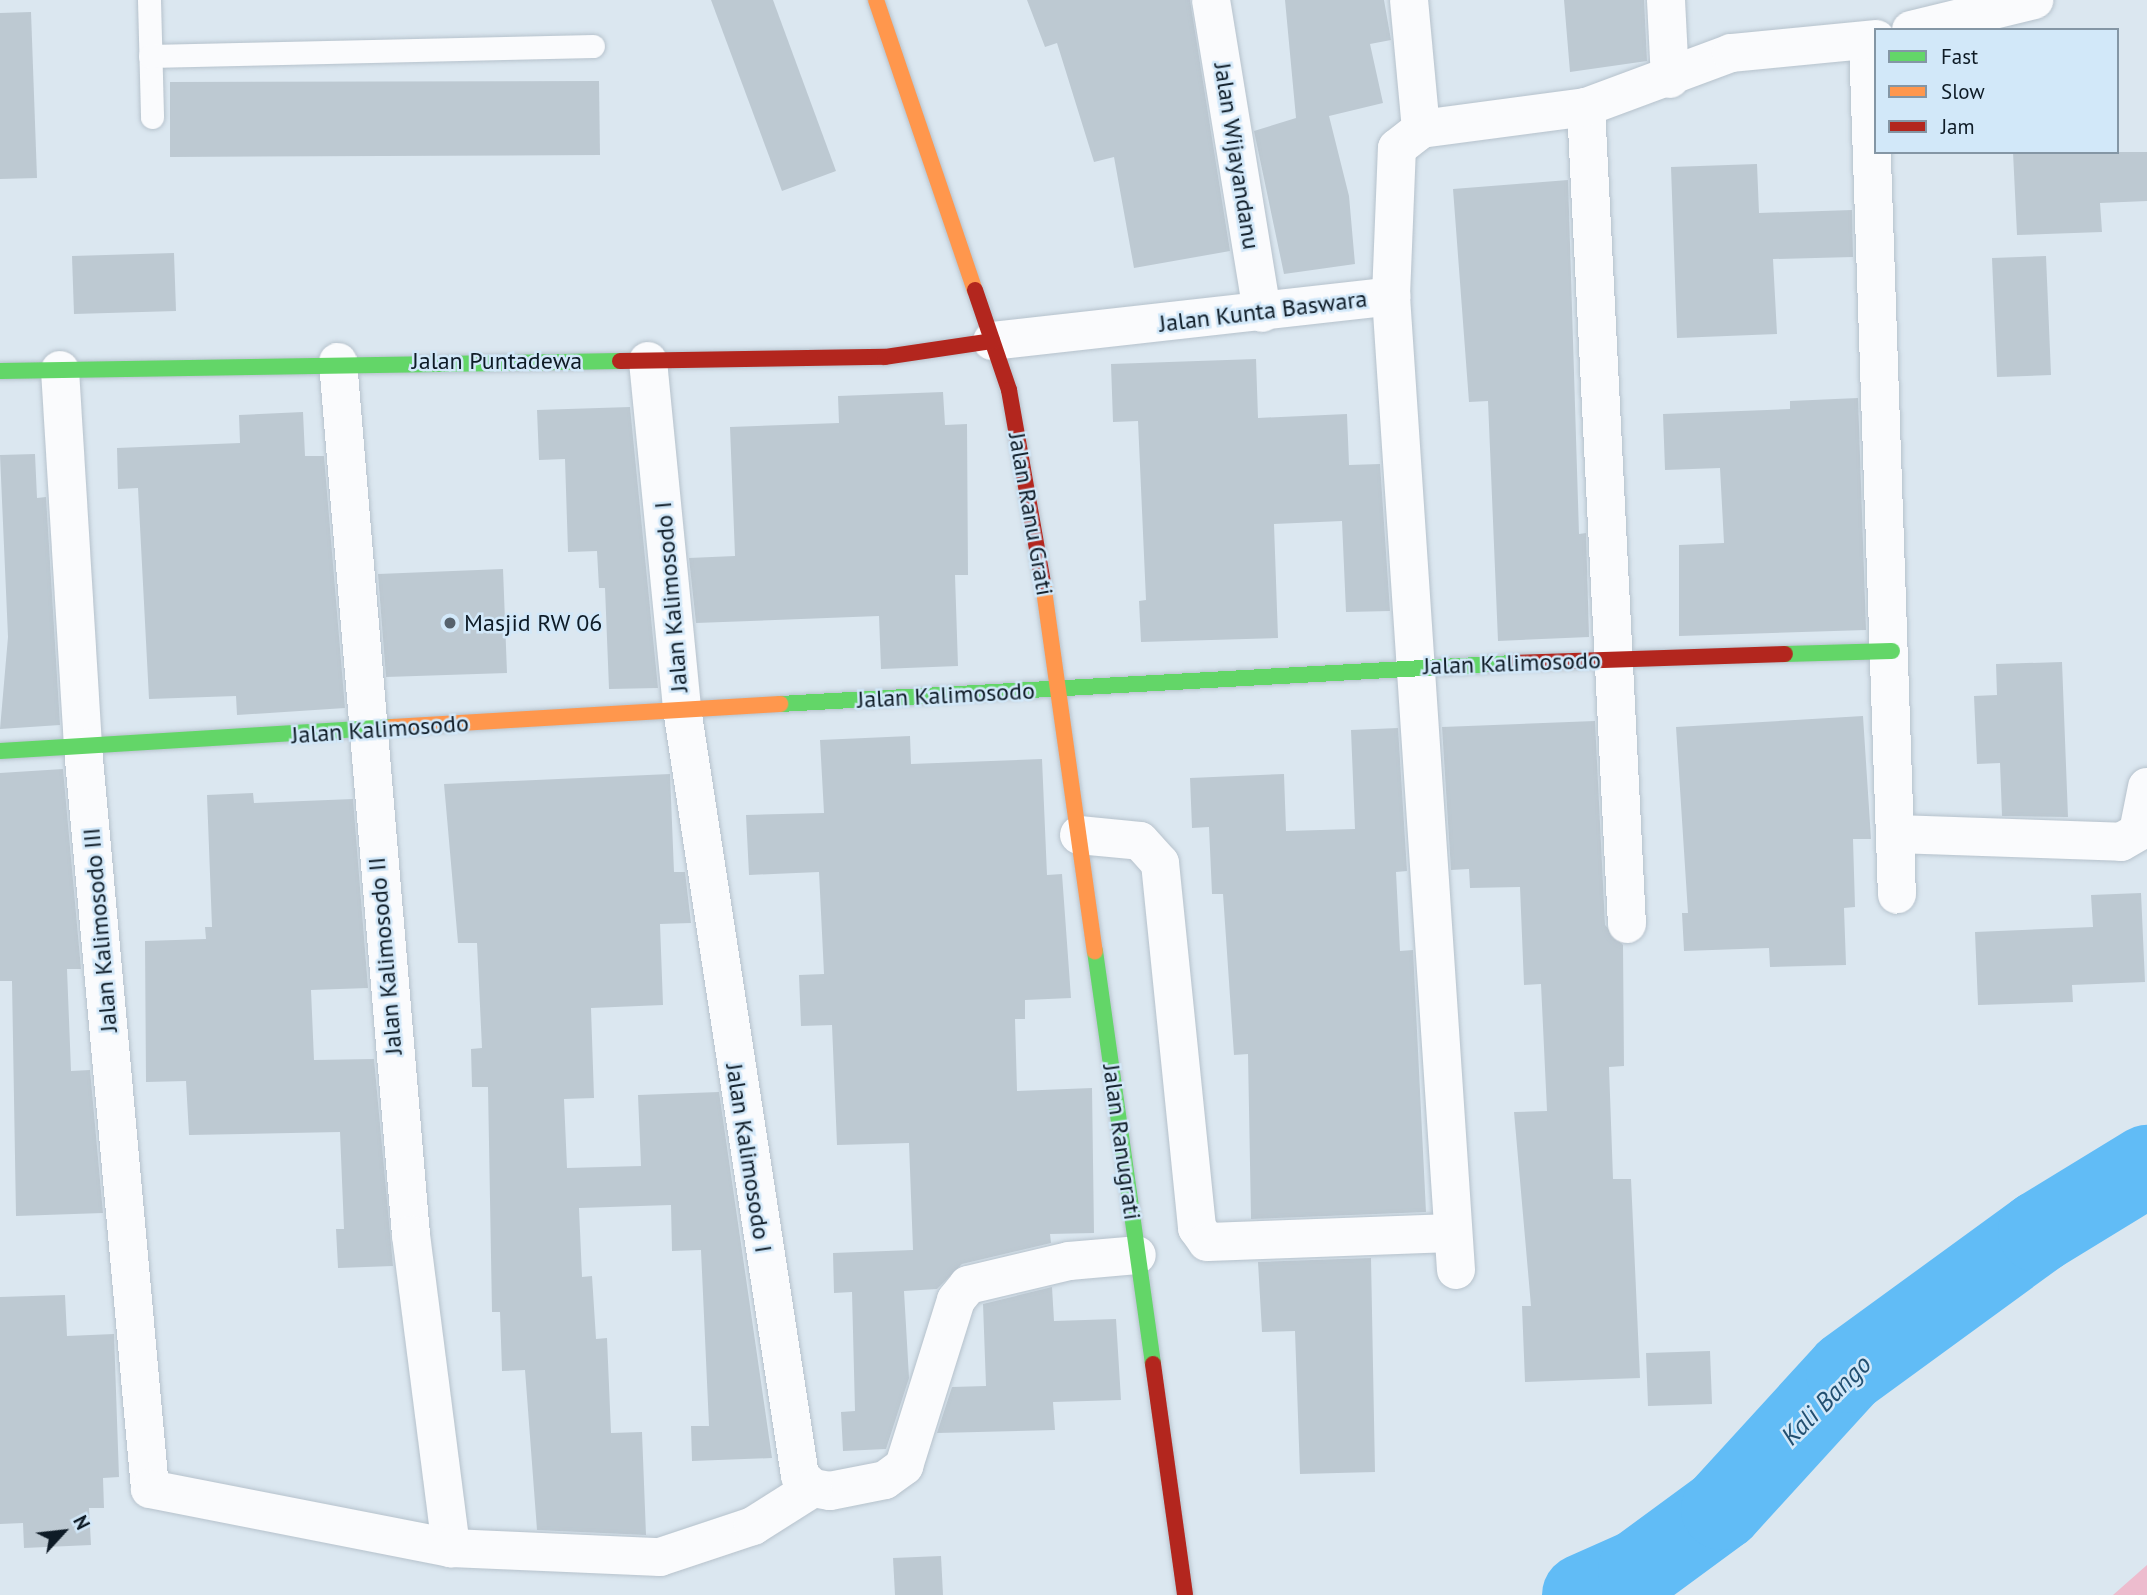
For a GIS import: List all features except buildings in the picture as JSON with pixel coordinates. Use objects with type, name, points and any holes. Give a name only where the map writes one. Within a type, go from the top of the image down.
[{"type":"street","name":"Jalan Ranu Grati","points":[[876,0],[992,341],[1032,505],[1059,690]]},
{"type":"street","name":"Jalan Wijayandanu","points":[[1211,0],[1262,313]]},
{"type":"street","points":[[1409,0],[1421,129],[1586,107],[1670,79],[1731,53],[1872,40],[1874,101]]},
{"type":"street","points":[[1665,0],[1670,79]]},
{"type":"street","points":[[1917,28],[1994,4],[2034,0]]},
{"type":"street","points":[[1586,107],[1627,924]]},
{"type":"street","name":"Jalan Kunta Baswara","points":[[992,341],[1262,313],[1391,296],[1394,162],[1397,148],[1421,129]]},
{"type":"street","points":[[1876,154],[1897,895]]},
{"type":"street","points":[[1079,835],[1140,841],[1160,863],[1197,1228],[1207,1242],[1455,1251],[1411,666],[1391,296]]},
{"type":"street","name":"Jalan Puntadewa","points":[[0,371],[338,362],[885,357],[992,341]]},
{"type":"street","name":"Jalan Kalimosodo I","points":[[648,361],[682,709],[795,1463],[813,1488]]},
{"type":"street","name":"Jalan Kalimosodo II","points":[[338,362],[364,730],[411,1235],[451,1548]]},
{"type":"street","name":"Jalan Kalimosodo III","points":[[60,370],[83,748],[150,1489],[451,1548]]},
{"type":"street","name":"Jalan Kalimosodo","points":[[0,751],[83,748],[682,709],[1059,690],[1411,666],[1892,650]]},
{"type":"street","name":"Jalan Ranugrati","points":[[1059,690],[1185,1595]]},
{"type":"street","points":[[1896,834],[2121,842],[2138,832],[2147,787]]},
{"type":"street","points":[[451,1548],[660,1557],[753,1525],[813,1488],[830,1491],[885,1480],[904,1466],[956,1300],[968,1285],[1069,1261],[1137,1255]]},
{"type":"lane","points":[[149,0],[152,117]]},
{"type":"lane","points":[[150,55],[593,46]]},
{"type":"shaded area","points":[[2147,1565],[2147,1595],[2113,1595]]},
{"type":"waterway","name":"Kali Bango","points":[[1583,1595],[1639,1570],[1722,1509],[1847,1372],[2039,1232],[2147,1166]]},
{"type":"traffic: fast","points":[[0,371],[620,361]]},
{"type":"traffic: fast","points":[[1785,654],[1892,651]]},
{"type":"traffic: fast","points":[[780,704],[1513,663]]},
{"type":"traffic: fast","points":[[0,751],[392,727]]},
{"type":"traffic: fast","points":[[1095,951],[1153,1364]]},
{"type":"traffic: slow","points":[[876,0],[975,290]]},
{"type":"traffic: slow","points":[[1043,583],[1095,951]]},
{"type":"traffic: slow","points":[[392,727],[780,704]]},
{"type":"traffic: jam","points":[[975,290],[1009,390],[1043,583]]},
{"type":"traffic: jam","points":[[620,361],[885,357],[992,341]]},
{"type":"traffic: jam","points":[[1513,663],[1785,654]]},
{"type":"traffic: jam","points":[[1153,1364],[1185,1595]]},
{"type":"place","name":"Masjid RW 06","points":[[450,623]]}]
